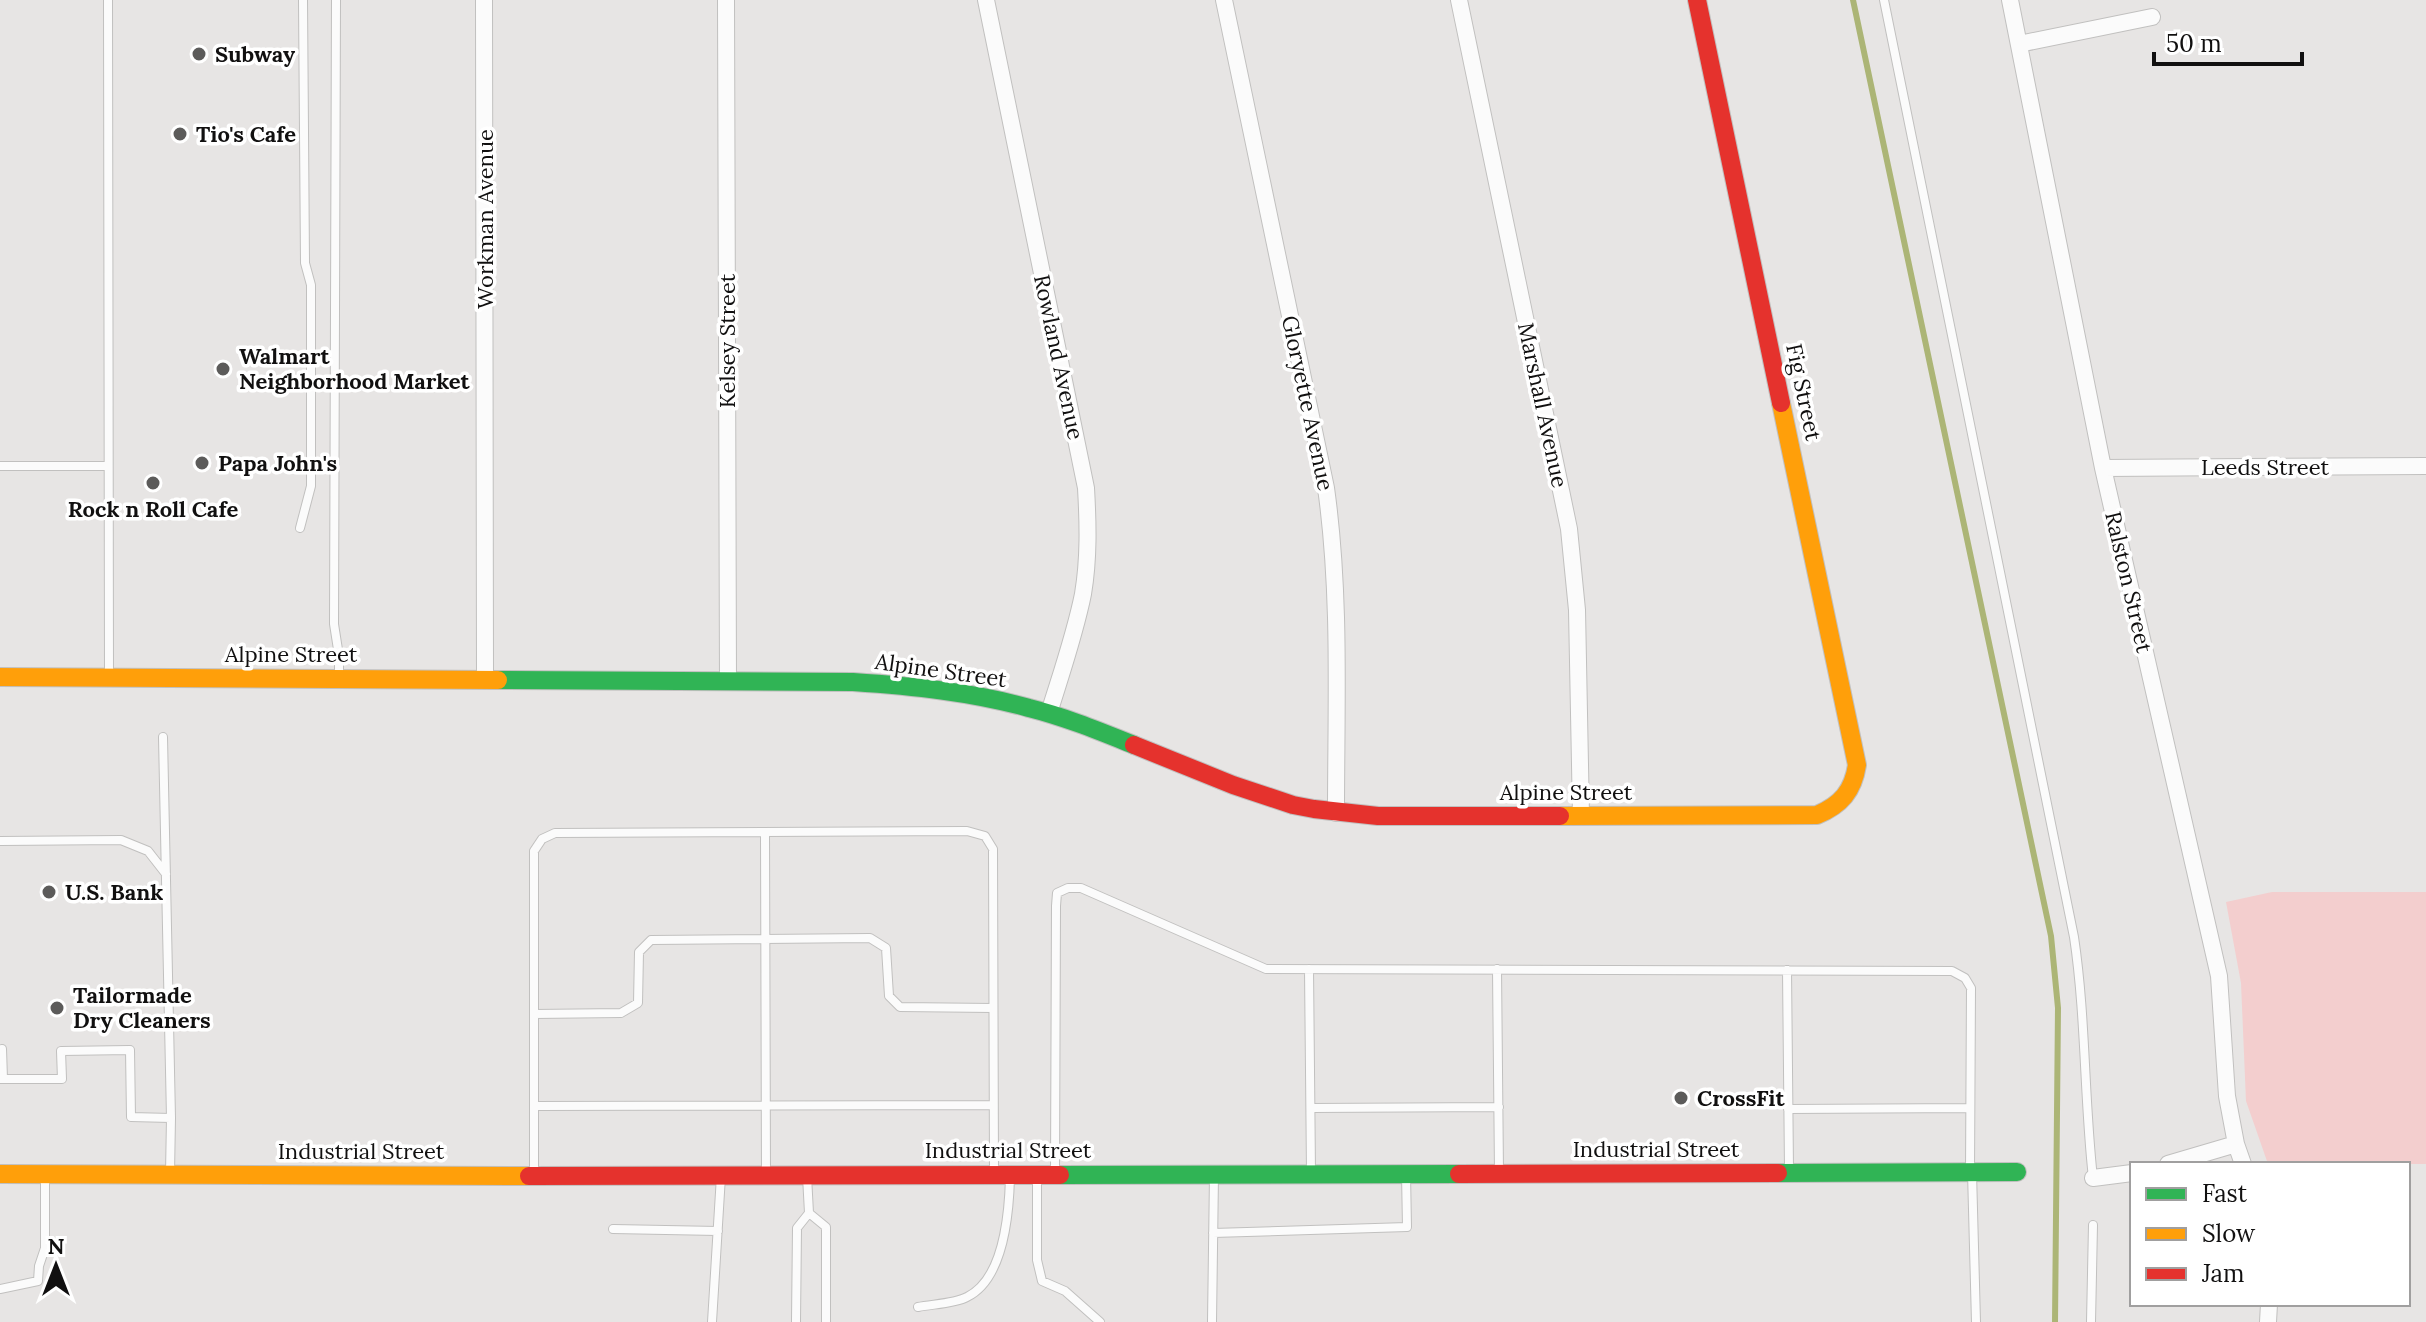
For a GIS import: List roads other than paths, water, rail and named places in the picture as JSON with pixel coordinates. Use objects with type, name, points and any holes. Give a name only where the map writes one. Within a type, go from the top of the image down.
[{"type":"street","name":"Workman Avenue","points":[[484,0],[485,679]]},
{"type":"street","name":"Kelsey Street","points":[[726,0],[728,682]]},
{"type":"street","name":"Rowland Avenue","points":[[986,0],[1086,488],[1088,544],[1083,592],[1049,713]]},
{"type":"street","name":"Gloryette Avenue","points":[[1224,0],[1330,512],[1336,589],[1336,813]]},
{"type":"street","name":"Marshall Avenue","points":[[1459,0],[1569,529],[1577,610],[1581,816]]},
{"type":"street","name":"Fig Street","points":[[1697,0],[1857,765],[1855,781],[1849,793]]},
{"type":"street","name":"Ralston Street","points":[[2010,0],[2103,468],[2219,976],[2223,1061],[2236,1144],[2242,1162]]},
{"type":"street","points":[[2019,44],[2152,17]]},
{"type":"street","name":"Leeds Street","points":[[2103,468],[2426,466]]},
{"type":"street","name":"Alpine Street","points":[[0,677],[853,682],[909,685],[979,696],[1049,713],[1261,795],[1296,805],[1336,813],[1378,816],[1817,815],[1832,809],[1849,793]]},
{"type":"street","points":[[2175,1162],[2236,1144]]},
{"type":"street","name":"Industrial Street","points":[[0,1174],[534,1176],[2017,1172]]},
{"type":"street","points":[[2093,1178],[2130,1173]]},
{"type":"lane","points":[[108,0],[109,677]]},
{"type":"lane","points":[[300,528],[311,486],[311,285],[305,263],[303,0]]},
{"type":"lane","points":[[336,0],[334,624],[339,678]]},
{"type":"lane","points":[[1884,0],[2074,937],[2081,982],[2093,1178]]},
{"type":"lane","points":[[0,466],[108,466]]},
{"type":"lane","points":[[163,737],[170,1173]]},
{"type":"lane","points":[[534,1176],[534,851],[542,839],[555,833],[967,831],[985,836],[993,849],[993,1105],[1002,1174],[1009,1201],[1000,1250],[988,1281],[966,1298],[918,1307]]},
{"type":"lane","points":[[765,832],[766,1175]]},
{"type":"lane","points":[[0,841],[121,840],[148,851],[166,874]]},
{"type":"lane","points":[[1100,1322],[1065,1291],[1042,1281],[1037,1260],[1046,1174],[1057,893],[1068,888],[1081,888],[1266,969],[1952,971],[1965,978],[1971,988],[1970,1108],[1976,1322]]},
{"type":"lane","points":[[534,1014],[621,1013],[638,1003],[639,952],[651,940],[765,938],[870,938],[886,948],[889,996],[900,1007],[993,1008]]},
{"type":"lane","points":[[1309,969],[1311,1174]]},
{"type":"lane","points":[[1497,969],[1499,1173]]},
{"type":"lane","points":[[1787,970],[1789,1172]]},
{"type":"lane","points":[[2,1049],[1,1079],[62,1079],[61,1051],[130,1050],[131,1117],[171,1118]]},
{"type":"lane","points":[[534,1106],[993,1105]]},
{"type":"lane","points":[[1311,1108],[1499,1107]]},
{"type":"lane","points":[[1788,1109],[1970,1108]]},
{"type":"lane","points":[[1213,1233],[1407,1227],[1406,1173]]},
{"type":"lane","points":[[0,1289],[38,1281],[45,1248],[45,1174]]},
{"type":"lane","points":[[1212,1322],[1214,1174]]},
{"type":"lane","points":[[712,1322],[721,1175]]},
{"type":"lane","points":[[796,1322],[797,1228],[809,1213],[807,1175]]},
{"type":"lane","points":[[809,1213],[826,1227],[826,1322]]},
{"type":"lane","points":[[2091,1322],[2093,1225]]},
{"type":"lane","points":[[613,1229],[718,1231]]},
{"type":"waterway","points":[[1853,0],[2051,936],[2058,1008],[2055,1322]]},
{"type":"place","name":"Subway","points":[[199,54]]},
{"type":"place","name":"Tio's Cafe","points":[[180,134]]},
{"type":"place","name":"Walmart Neighborhood Market","points":[[223,369]]},
{"type":"place","name":"Papa John's","points":[[202,463]]},
{"type":"place","name":"Rock n Roll Cafe","points":[[153,483]]},
{"type":"place","name":"U.S. Bank","points":[[49,892]]},
{"type":"place","name":"Tailormade Dry Cleaners","points":[[57,1008]]},
{"type":"place","name":"CrossFit","points":[[1681,1098]]}]
